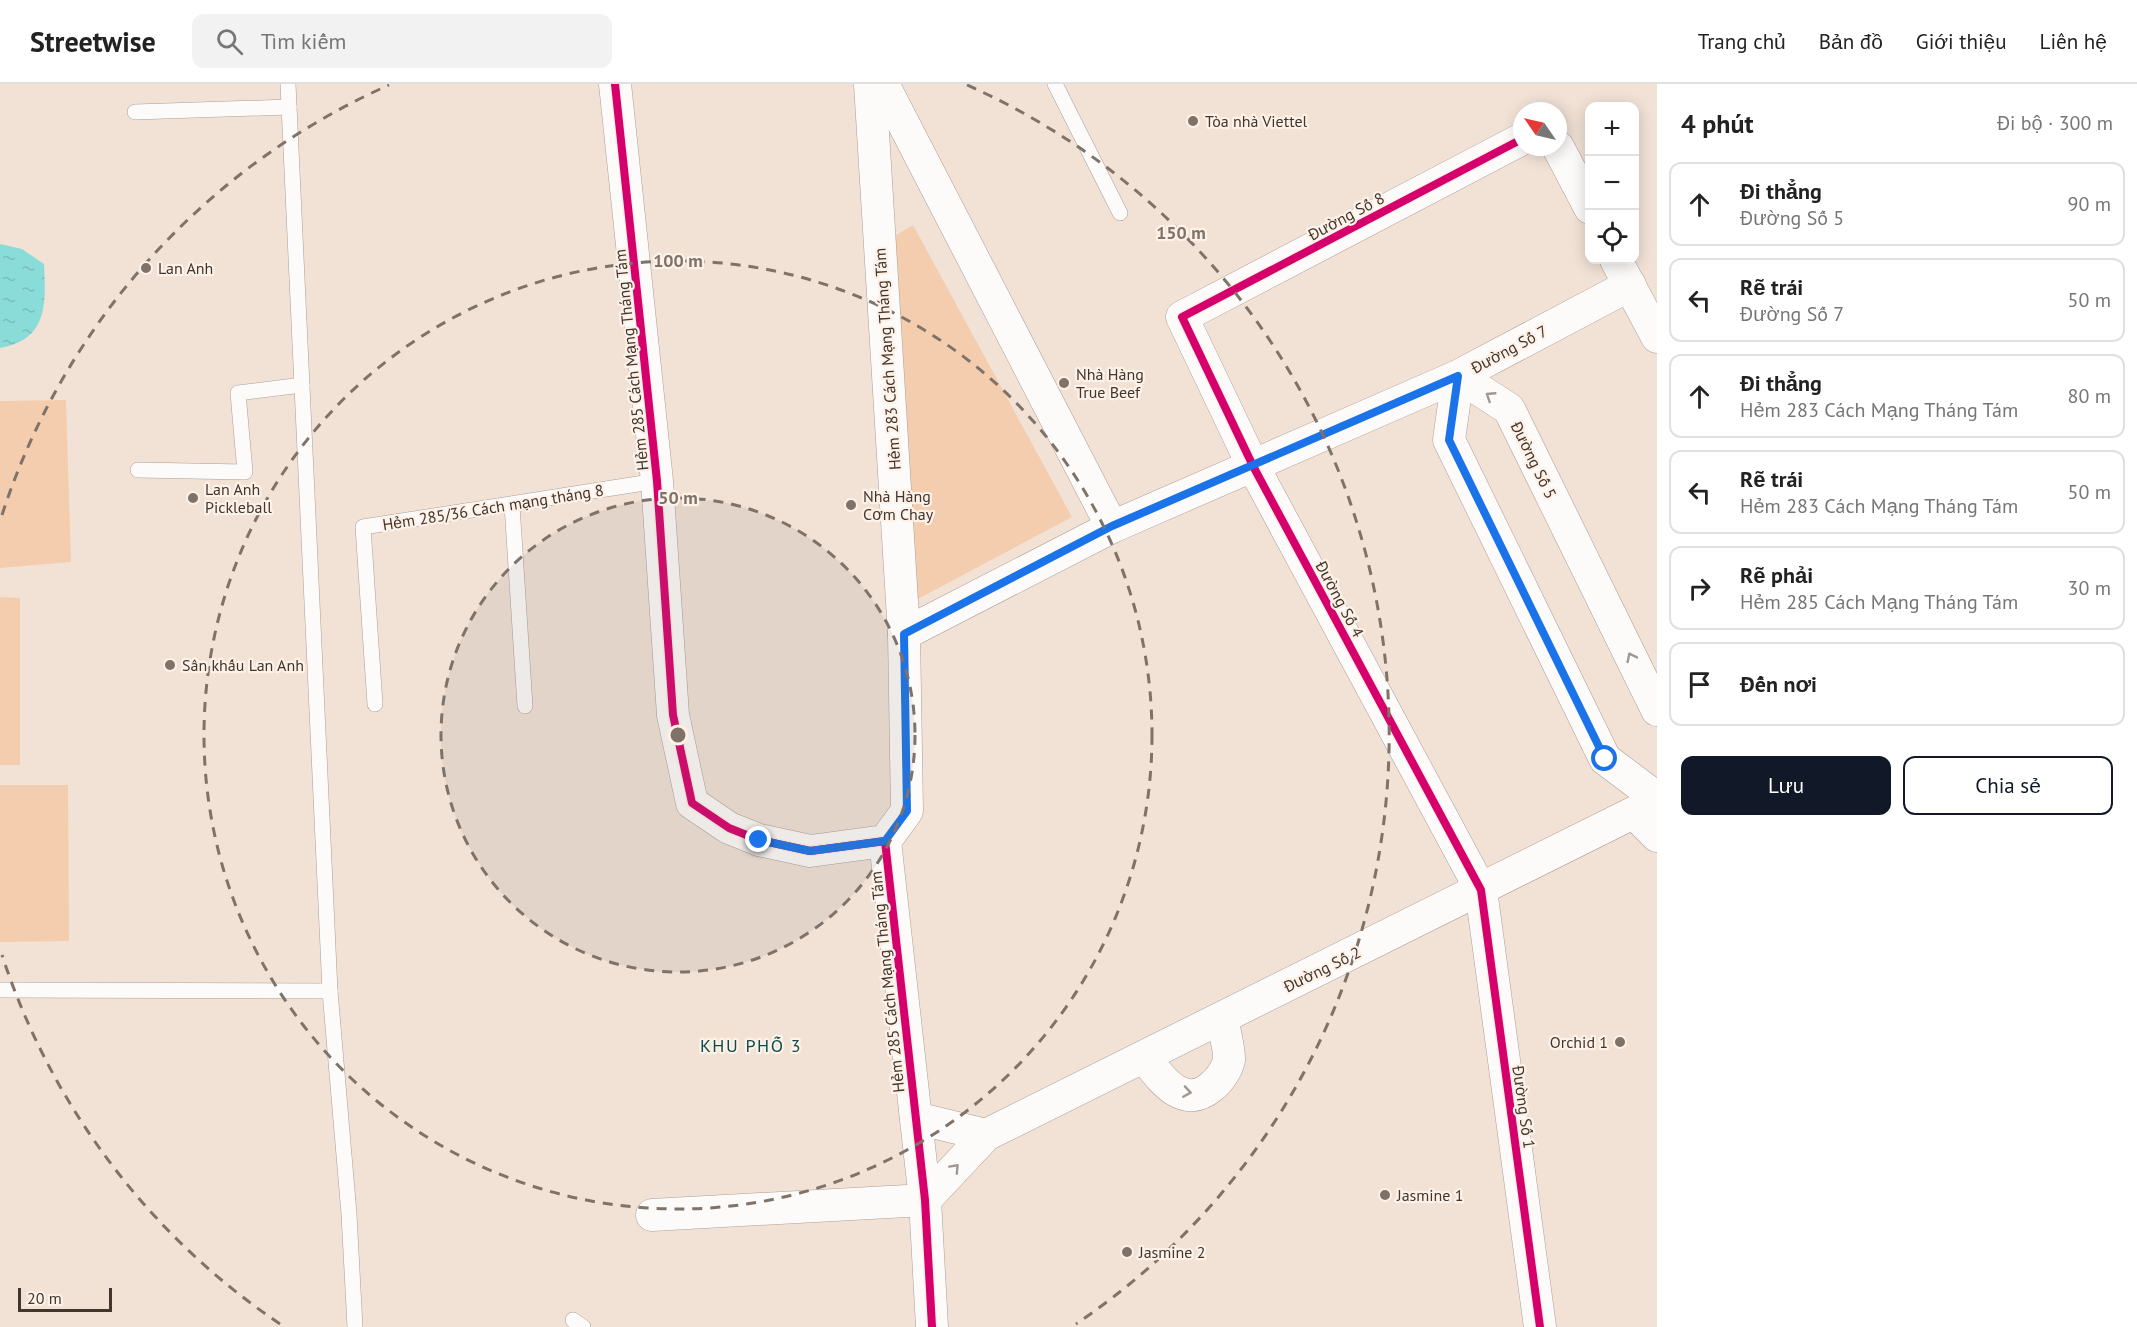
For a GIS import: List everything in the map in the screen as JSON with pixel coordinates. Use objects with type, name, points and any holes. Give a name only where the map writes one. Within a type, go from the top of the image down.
[{"type":"street","name":"Hẻm 285 Cách Mạng Tháng Tám","points":[[615,84],[657,481],[673,715],[692,803],[729,828],[759,840],[810,851],[885,841],[925,1200],[932,1327]]},
{"type":"street","name":"Hẻm 283 Cách Mạng Tháng Tám","points":[[870,84],[904,634],[907,811],[885,841]]},
{"type":"street","points":[[883,84],[1112,526]]},
{"type":"street","name":"Đường Số 8","points":[[1182,317],[1513,144]]},
{"type":"street","points":[[1563,156],[1585,198]]},
{"type":"street","points":[[1623,272],[1657,337]]},
{"type":"street","name":"Đường Số 7","points":[[1253,466],[1458,376],[1623,272]]},
{"type":"street","name":"Đường Số 4","points":[[1182,317],[1253,466],[1481,890]]},
{"type":"street","points":[[1458,376],[1449,440],[1605,759],[1649,804],[1657,836]]},
{"type":"street","name":"Đường Số 5","points":[[1458,376],[1509,409],[1657,710]]},
{"type":"street","points":[[904,634],[1112,526],[1253,466]]},
{"type":"street","name":"Đường Số 2","points":[[925,1200],[986,1136],[1649,804]]},
{"type":"street","name":"Đường Số 1","points":[[1481,890],[1540,1327]]},
{"type":"street","points":[[1144,1057],[1169,1088],[1185,1094],[1203,1094],[1217,1082],[1229,1060],[1222,1018]]},
{"type":"street","points":[[916,1118],[986,1136]]},
{"type":"street","points":[[652,1215],[925,1200]]},
{"type":"lane","points":[[288,84],[330,991],[356,1327]]},
{"type":"lane","points":[[1055,84],[1120,213]]},
{"type":"lane","points":[[135,112],[289,107]]},
{"type":"lane","points":[[138,470],[245,472],[238,393],[302,385]]},
{"type":"lane","name":"Hẻm 285/36 Cách mạng tháng 8","points":[[375,704],[363,527],[657,481]]},
{"type":"lane","points":[[512,505],[525,706]]},
{"type":"lane","points":[[0,990],[330,991]]},
{"type":"shaded area","points":[[913,225],[1072,517],[916,600],[884,242]]},
{"type":"shaded area","points":[[66,400],[71,562],[0,568],[0,401]]},
{"type":"shaded area","points":[[0,597],[20,598],[20,765],[0,765]]},
{"type":"shaded area","points":[[0,785],[68,785],[69,941],[0,942]]},
{"type":"water","points":[[0,244],[22,249],[44,264],[45,293],[41,318],[36,328],[16,344],[0,348]]},
{"type":"cycle path","points":[[615,84],[657,481],[673,715],[692,803],[729,828],[759,840],[810,851],[885,841],[925,1200],[932,1327]]},
{"type":"cycle path","points":[[1513,144],[1182,317],[1253,466],[1481,890],[1540,1327]]},
{"type":"place","name":"Tòa nhà Viettel","points":[[1193,121]]},
{"type":"place","name":"Lan Anh","points":[[146,268]]},
{"type":"place","name":"Nhà Hàng True Beef","points":[[1064,383]]},
{"type":"place","name":"Lan Anh Pickleball","points":[[193,498]]},
{"type":"place","name":"Nhà Hàng Cơm Chay","points":[[851,505]]},
{"type":"place","name":"Sân khấu Lan Anh","points":[[170,665]]},
{"type":"place","name":"Orchid 1","points":[[1620,1042]]},
{"type":"place","name":"Jasmine 1","points":[[1385,1195]]},
{"type":"place","name":"Jasmine 2","points":[[1127,1252]]},
{"type":"district","name":"KHU PHỐ 3","points":[[751,1045]]},
{"type":"route","points":[[759,840],[810,851],[885,841],[907,811],[904,634],[1112,526],[1458,376],[1449,440],[1605,759]]}]
